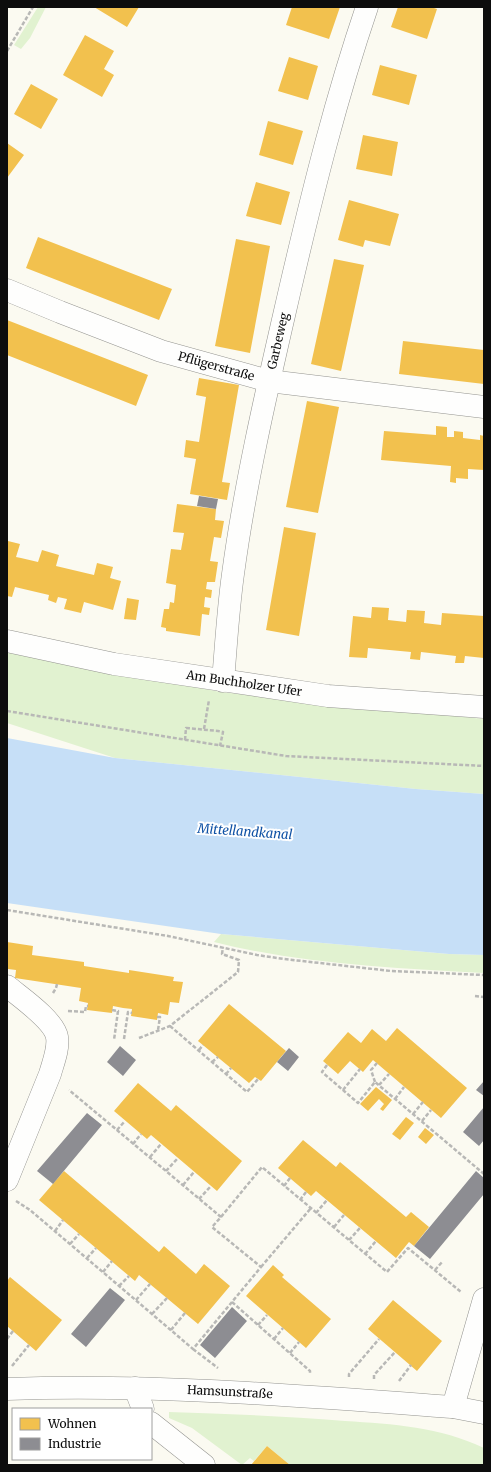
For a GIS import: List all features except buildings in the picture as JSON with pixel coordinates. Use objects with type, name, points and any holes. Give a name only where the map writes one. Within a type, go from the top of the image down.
[{"type":"street","name":"Garbeweg","points":[[216,687],[252,459],[268,381],[308,212],[349,59],[367,7]]},
{"type":"street","name":"Pflügerstraße","points":[[7,290],[161,351],[268,381],[484,407]]},
{"type":"street","name":"Am Buchholzer Ufer","points":[[7,642],[216,687],[484,707]]},
{"type":"street","points":[[7,986],[50,1024],[55,1031],[57,1044],[50,1074],[9,1189]]},
{"type":"street","points":[[453,1407],[483,1301]]},
{"type":"street","name":"Hamsunstraße","points":[[10,1379],[135,1388],[238,1391],[453,1407],[484,1413]]},
{"type":"street","points":[[135,1388],[143,1408]]},
{"type":"street","points":[[152,1424],[204,1465]]},
{"type":"path","points":[[7,51],[34,7]]},
{"type":"path","points":[[204,729],[216,687]]},
{"type":"path","points":[[7,711],[286,756],[484,766]]},
{"type":"path","points":[[185,740],[186,728],[223,732],[220,746]]},
{"type":"path","points":[[7,910],[168,936],[271,957],[391,971],[484,974]]},
{"type":"path","points":[[138,1038],[170,1026],[238,972],[239,960],[222,954],[223,947]]},
{"type":"path","points":[[56,988],[57,984]]},
{"type":"path","points":[[475,996],[484,996]]},
{"type":"path","points":[[112,1010],[118,1011],[114,1040]]},
{"type":"path","points":[[124,1039],[128,1012],[132,1013]]},
{"type":"path","points":[[158,1017],[160,1017],[158,1030]]},
{"type":"path","points":[[170,1026],[247,1092],[258,1079]]},
{"type":"path","points":[[199,1050],[203,1045]]},
{"type":"path","points":[[212,1062],[218,1057]]},
{"type":"path","points":[[377,1063],[371,1070],[375,1082],[484,1174]]},
{"type":"path","points":[[328,1065],[322,1072],[358,1103],[375,1082]]},
{"type":"path","points":[[226,1074],[231,1068]]},
{"type":"path","points":[[342,1090],[360,1069]]},
{"type":"path","points":[[50,1074],[221,1217]]},
{"type":"path","points":[[379,1085],[389,1074]]},
{"type":"path","points":[[395,1099],[404,1087]]},
{"type":"path","points":[[413,1114],[423,1102]]},
{"type":"path","points":[[422,1121],[431,1110]]},
{"type":"path","points":[[117,1130],[125,1121]]},
{"type":"path","points":[[133,1144],[141,1134]]},
{"type":"path","points":[[150,1157],[161,1144]]},
{"type":"path","points":[[166,1171],[178,1158]]},
{"type":"path","points":[[261,1268],[212,1226],[262,1167],[387,1272],[408,1248],[471,1300],[483,1301]]},
{"type":"path","points":[[183,1185],[194,1172]]},
{"type":"path","points":[[284,1186],[290,1178]]},
{"type":"path","points":[[199,1199],[210,1186]]},
{"type":"path","points":[[9,1189],[30,1210],[193,1349],[220,1370]]},
{"type":"path","points":[[300,1200],[306,1192]]},
{"type":"path","points":[[316,1213],[327,1200]]},
{"type":"path","points":[[193,1349],[311,1208]]},
{"type":"path","points":[[334,1227],[344,1215]]},
{"type":"path","points":[[55,1231],[63,1220]]},
{"type":"path","points":[[349,1240],[360,1228]]},
{"type":"path","points":[[70,1244],[79,1234]]},
{"type":"path","points":[[365,1254],[376,1241]]},
{"type":"path","points":[[87,1258],[96,1248]]},
{"type":"path","points":[[435,1270],[443,1261]]},
{"type":"path","points":[[103,1272],[112,1262]]},
{"type":"path","points":[[119,1286],[129,1276]]},
{"type":"path","points":[[136,1300],[150,1284]]},
{"type":"path","points":[[152,1314],[166,1298]]},
{"type":"path","points":[[232,1302],[310,1371],[310,1375]]},
{"type":"path","points":[[171,1330],[185,1313]]},
{"type":"path","points":[[258,1325],[267,1315]]},
{"type":"path","points":[[274,1339],[283,1328]]},
{"type":"path","points":[[7,1339],[13,1331]]},
{"type":"path","points":[[348,1377],[379,1339]]},
{"type":"path","points":[[290,1353],[299,1342]]},
{"type":"path","points":[[10,1379],[12,1365],[29,1345]]},
{"type":"path","points":[[374,1380],[374,1375],[395,1352]]},
{"type":"path","points":[[399,1382],[411,1366]]},
{"type":"green space","points":[[38,7],[46,7],[30,38],[21,49],[14,45]]},
{"type":"green space","points":[[7,648],[220,692],[484,719],[484,794],[416,789],[115,758],[7,723]]},
{"type":"green space","points":[[221,934],[449,954],[484,955],[484,973],[348,964],[314,960],[214,942]]},
{"type":"green space","points":[[169,1412],[301,1418],[398,1425],[416,1428],[450,1435],[484,1448],[484,1465],[290,1465],[267,1446],[254,1461],[250,1458],[242,1465],[192,1428],[169,1418]]},
{"type":"water","name":"Mittellandkanal","points":[[7,738],[115,758],[416,789],[484,794],[484,955],[449,954],[221,934],[7,903]]}]
